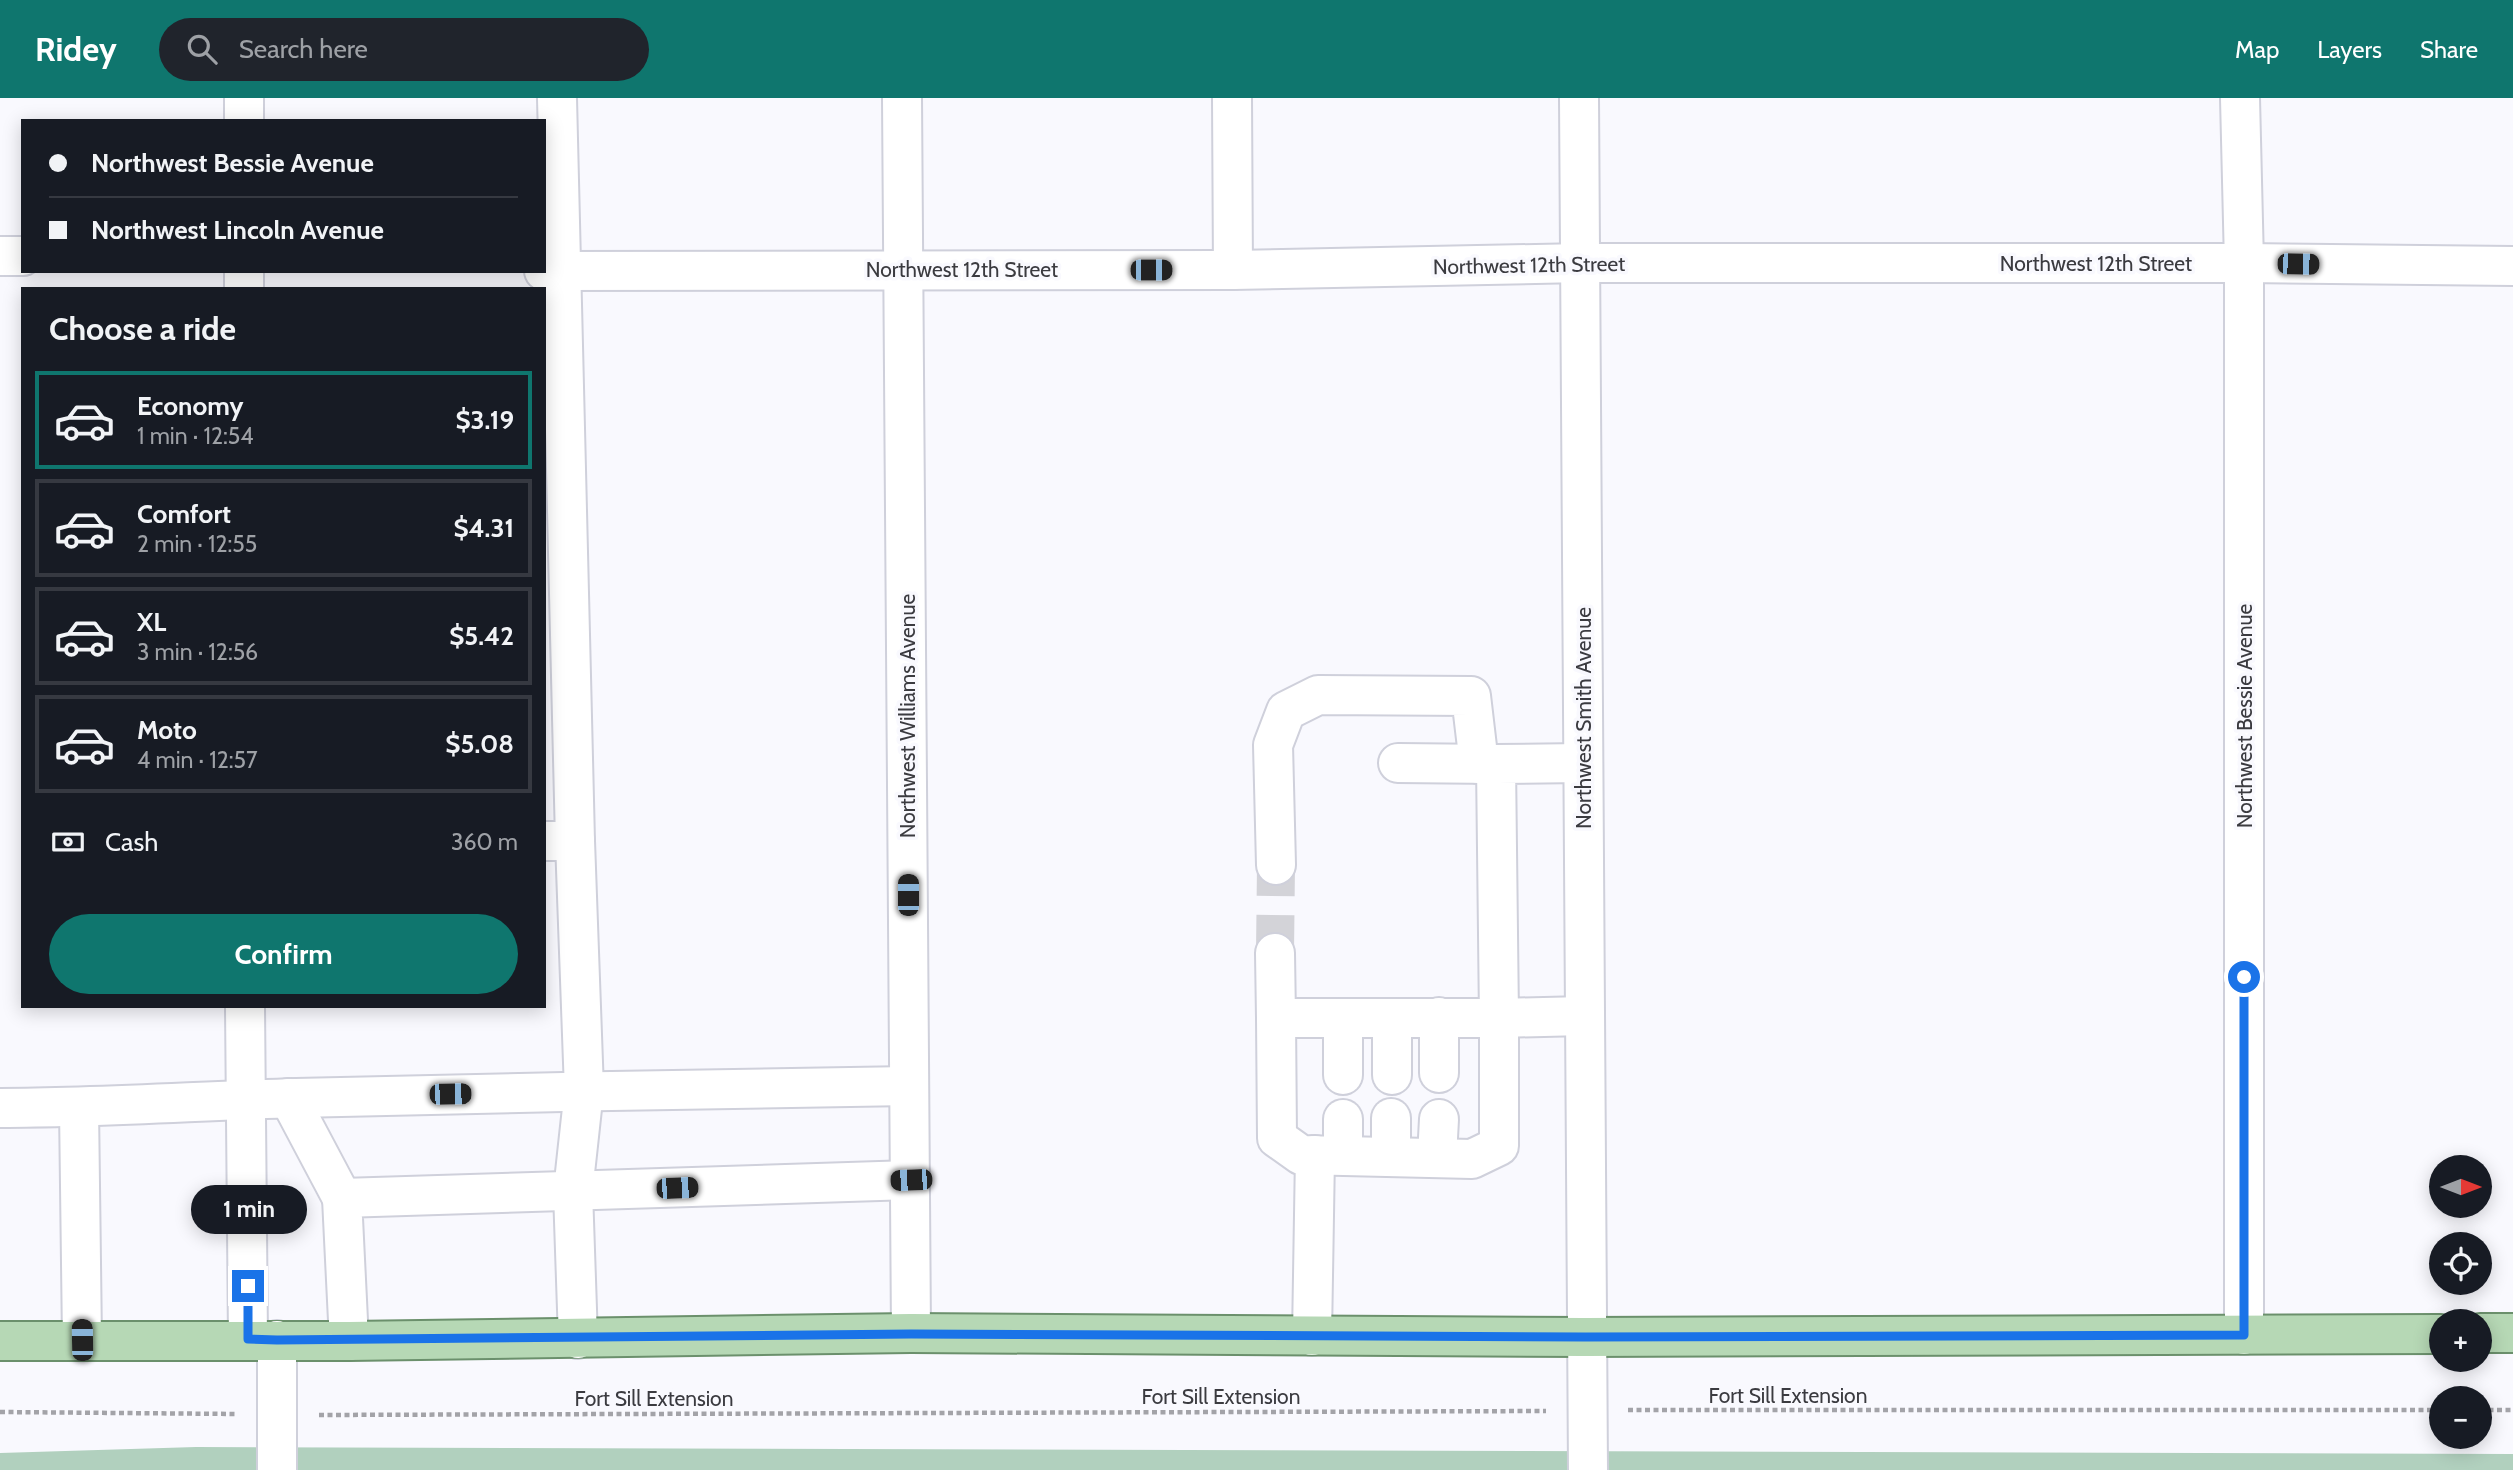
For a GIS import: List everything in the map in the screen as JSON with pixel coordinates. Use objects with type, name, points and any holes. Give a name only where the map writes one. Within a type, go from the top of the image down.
[{"type":"main road","points":[[2492,1334],[2513,1333]]},
{"type":"main road","points":[[0,1340],[349,1341],[911,1334],[1585,1337],[2429,1334]]},
{"type":"street","points":[[244,98],[244,119]]},
{"type":"street","points":[[557,98],[552,271],[560,841],[583,1090],[572,1191],[578,1339]]},
{"type":"street","name":"Northwest Williams Avenue","points":[[902,98],[911,1334]]},
{"type":"street","points":[[1232,98],[1233,270]]},
{"type":"street","name":"Northwest Smith Avenue","points":[[1579,98],[1582,263],[1585,1337],[1590,1410],[1588,1470]]},
{"type":"street","name":"Northwest Bessie Avenue","points":[[2240,98],[2244,263],[2244,1335]]},
{"type":"street","points":[[0,256],[21,256]]},
{"type":"street","name":"Northwest 12th Street","points":[[552,271],[1233,270],[1582,263],[2244,263],[2513,267]]},
{"type":"street","points":[[1275,953],[1277,1138],[1301,1155],[1334,1143],[1391,1156],[1472,1159],[1499,1146],[1499,1018],[1487,764],[1471,696],[1318,695],[1286,712],[1273,746],[1276,865]]},
{"type":"street","points":[[1398,763],[1583,763]]},
{"type":"street","points":[[245,1008],[245,1100],[263,1340],[276,1415],[277,1470]]},
{"type":"street","points":[[1276,1018],[1584,1016]]},
{"type":"street","points":[[1439,1017],[1439,1073]]},
{"type":"street","points":[[1343,1018],[1343,1075]]},
{"type":"street","points":[[1392,1018],[1392,1075]]},
{"type":"street","points":[[0,1108],[79,1108],[289,1098],[583,1090],[909,1086]]},
{"type":"street","points":[[289,1098],[342,1198],[349,1341]]},
{"type":"street","points":[[79,1108],[82,1340]]},
{"type":"street","points":[[1391,1118],[1391,1156]]},
{"type":"street","points":[[1437,1157],[1439,1119]]},
{"type":"street","points":[[1312,1336],[1334,1143]]},
{"type":"street","points":[[342,1198],[911,1180]]},
{"type":"path","name":"Fort Sill Extension","points":[[0,1412],[276,1415],[2429,1410]]},
{"type":"path","points":[[2492,1410],[2513,1410]]},
{"type":"green space","points":[[196,1447],[2513,1454],[2513,1470],[0,1470],[0,1453]]},
{"type":"tunnel","points":[[1275,953],[1276,865]]},
{"type":"route","points":[[248,1286],[248,1339],[277,1340],[911,1334],[1585,1337],[2244,1335],[2244,977]]}]
